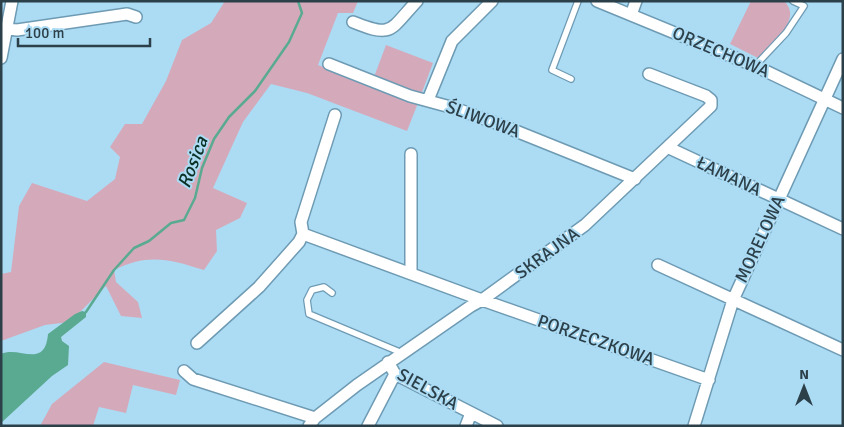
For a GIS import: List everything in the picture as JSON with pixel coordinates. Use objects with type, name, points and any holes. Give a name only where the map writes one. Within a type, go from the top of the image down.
[{"type":"street","points":[[1,58],[12,1]]},
{"type":"street","points":[[353,22],[383,32],[390,29],[417,1]]},
{"type":"street","points":[[428,100],[452,41],[492,1]]},
{"type":"street","name":"ORZECHOWA","points":[[597,1],[755,66],[843,108]]},
{"type":"street","points":[[631,14],[636,1]]},
{"type":"street","points":[[8,29],[17,30],[127,14],[136,17]]},
{"type":"street","name":"MORELOWA","points":[[694,426],[733,300],[843,59]]},
{"type":"street","name":"ŚLIWOWA","points":[[329,64],[410,96],[428,100],[496,123],[635,179]]},
{"type":"street","name":"SKRAJNA","points":[[312,422],[388,362],[482,300],[585,225],[669,148],[711,106],[711,100],[706,96],[649,74]]},
{"type":"street","points":[[197,342],[258,287],[299,242],[303,234],[301,222],[335,115]]},
{"type":"street","name":"ŁAMANA","points":[[669,148],[843,229]]},
{"type":"street","points":[[411,154],[411,273]]},
{"type":"street","name":"PORZECZKOWA","points":[[303,234],[482,300],[709,380]]},
{"type":"street","points":[[658,265],[843,350]]},
{"type":"street","name":"SIELSKA","points":[[388,362],[395,374],[498,426]]},
{"type":"street","points":[[184,371],[193,379],[312,422]]},
{"type":"street","points":[[368,426],[395,374]]},
{"type":"street","points":[[466,426],[471,413]]},
{"type":"lane","points":[[571,79],[552,70],[578,1]]},
{"type":"lane","points":[[755,66],[786,34],[804,6],[793,1]]},
{"type":"lane","points":[[332,292],[324,287],[312,290],[307,300],[309,314],[402,353]]},
{"type":"shaded area","points":[[225,1],[358,1],[353,13],[338,13],[318,65],[418,103],[407,131],[307,93],[271,84],[243,122],[213,188],[247,203],[240,218],[216,230],[217,251],[204,270],[169,261],[137,261],[114,270],[116,282],[138,302],[142,318],[121,316],[106,286],[70,322],[45,325],[1,341],[1,274],[11,272],[19,206],[32,183],[87,201],[115,179],[120,157],[110,147],[125,124],[142,124],[166,81],[182,40],[211,23]]},
{"type":"shaded area","points":[[751,1],[784,1],[789,8],[790,16],[788,24],[777,39],[758,58],[730,44]]},
{"type":"shaded area","points":[[386,45],[433,63],[421,95],[374,77]]},
{"type":"shaded area","points":[[82,311],[86,312],[86,317],[61,337],[62,341],[69,346],[68,365],[52,376],[1,423],[1,354],[16,352],[37,354],[46,345],[48,334]]},
{"type":"shaded area","points":[[104,362],[180,380],[176,395],[133,385],[126,413],[99,407],[93,426],[40,426],[52,404]]},
{"type":"waterway","name":"Rosica","points":[[86,312],[114,270],[134,248],[149,241],[171,223],[184,220],[195,198],[202,168],[214,139],[229,117],[255,91],[289,42],[302,13],[298,1]]}]
